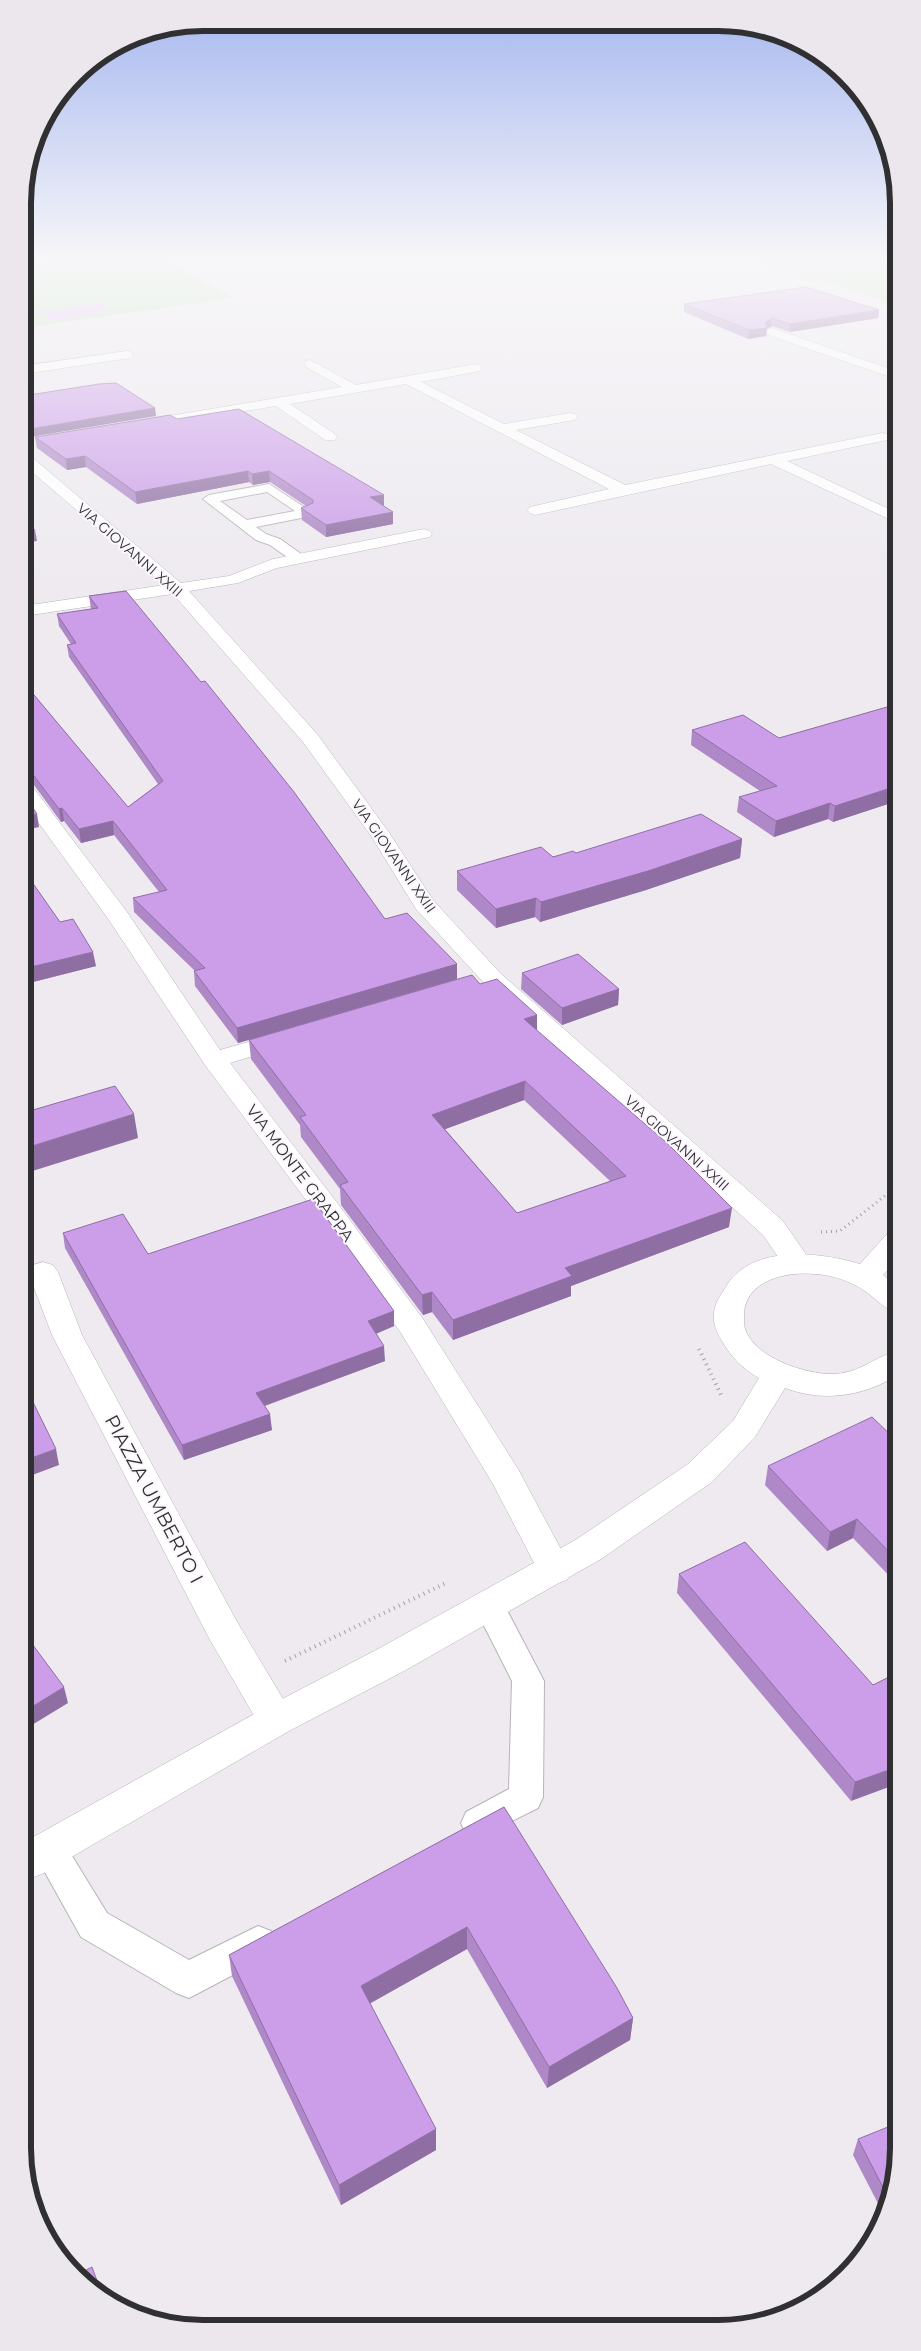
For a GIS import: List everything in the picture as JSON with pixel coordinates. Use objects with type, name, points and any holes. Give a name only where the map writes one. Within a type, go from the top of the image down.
[{"type":"street","points":[[322,371],[354,389]]},
{"type":"street","points":[[126,427],[461,371]]},
{"type":"street","points":[[408,380],[623,490]]},
{"type":"street","points":[[286,401],[330,437]]},
{"type":"street","points":[[504,428],[570,417]]},
{"type":"street","points":[[535,510],[882,437]]},
{"type":"street","points":[[772,459],[890,515]]},
{"type":"street","name":"VIA GIOVANNI XXIII","points":[[32,465],[178,589],[239,656],[310,738],[381,835],[424,904],[492,978],[773,1228],[797,1263]]},
{"type":"street","points":[[32,610],[232,580],[273,564],[424,534]]},
{"type":"street","name":"VIA MONTE GRAPPA","points":[[32,799],[119,917],[214,1060],[412,1326],[506,1478],[555,1570]]},
{"type":"street","points":[[463,986],[492,978]]},
{"type":"street","points":[[214,1060],[310,1031]]},
{"type":"street","points":[[865,1277],[889,1249]]},
{"type":"street","points":[[889,1295],[865,1277],[844,1269],[820,1264],[797,1263],[772,1267],[751,1277],[736,1290],[728,1307],[728,1326],[738,1344],[754,1362],[777,1375],[805,1383],[833,1386],[860,1383],[889,1375]]},
{"type":"street","name":"PIAZZA UMBERTO I","points":[[43,1272],[67,1335],[223,1630],[276,1720]]},
{"type":"street","points":[[38,1855],[276,1720],[391,1660],[589,1550],[700,1473],[744,1429],[777,1375]]},
{"type":"lane","points":[[244,525],[306,513],[269,488],[209,499],[244,525],[261,537],[275,542],[299,559]]},
{"type":"lane","points":[[448,1840],[526,1797],[528,1681],[489,1606]]},
{"type":"lane","points":[[38,1855],[94,1925],[189,1980],[284,1928]]},
{"type":"path","points":[[773,1228],[815,1232],[840,1231],[889,1192]]},
{"type":"path","points":[[695,1341],[722,1397],[721,1405]]},
{"type":"path","points":[[279,1663],[456,1578]]},
{"type":"building","points":[[116,383],[155,408],[32,429],[32,395]]},
{"type":"building","points":[[239,409],[384,495],[370,497],[393,512],[326,525],[301,508],[313,503],[313,500],[269,471],[252,474],[248,471],[135,492],[85,456],[66,459],[35,437],[170,415],[177,419]]},
{"type":"building","points":[[126,591],[201,682],[205,681],[294,792],[385,919],[407,913],[457,964],[237,1028],[194,971],[205,968],[133,898],[167,890],[113,821],[79,829],[62,808],[59,809],[32,773],[32,692],[128,807],[163,781],[67,645],[76,643],[57,614],[98,608],[89,596]]},
{"type":"building","points":[[890,706],[890,788],[835,806],[830,803],[776,821],[739,797],[777,786],[692,730],[743,715],[779,738]]},
{"type":"building","points":[[32,806],[37,814],[32,815]]},
{"type":"building","points":[[701,814],[742,839],[648,871],[541,902],[536,898],[496,909],[457,871],[541,847],[553,857],[573,851],[576,853]]},
{"type":"building","points":[[32,881],[60,922],[73,919],[93,952],[32,967]]},
{"type":"building","points":[[578,954],[619,989],[562,1008],[522,973]]},
{"type":"building","points":[[472,975],[480,984],[497,979],[537,1015],[524,1019],[668,1144],[732,1208],[565,1268],[572,1276],[453,1320],[432,1292],[422,1295],[340,1185],[348,1182],[300,1117],[306,1115],[249,1040]],"holes":[[[525,1081],[626,1176],[517,1213],[432,1115]]]},
{"type":"building","points":[[115,1086],[134,1114],[32,1146],[32,1110]]},
{"type":"building","points":[[313,1199],[394,1311],[368,1321],[384,1346],[256,1393],[270,1414],[182,1445],[63,1233],[123,1214],[148,1254]]},
{"type":"building","points":[[31,1399],[56,1449],[31,1458]]},
{"type":"building","points":[[872,1417],[889,1434],[889,1552],[857,1519],[830,1532],[768,1466]]},
{"type":"building","points":[[745,1542],[873,1685],[889,1677],[889,1770],[855,1782],[679,1574]]},
{"type":"building","points":[[31,1643],[64,1687],[31,1707]]},
{"type":"building","points":[[504,1807],[617,1988],[633,2018],[549,2067],[467,1927],[361,1986],[436,2129],[339,2185],[229,1955]]},
{"type":"building","points":[[889,2127],[889,2159],[884,2190],[858,2139]]},
{"type":"building","points":[[92,2267],[98,2283],[90,2277],[84,2271]]}]
